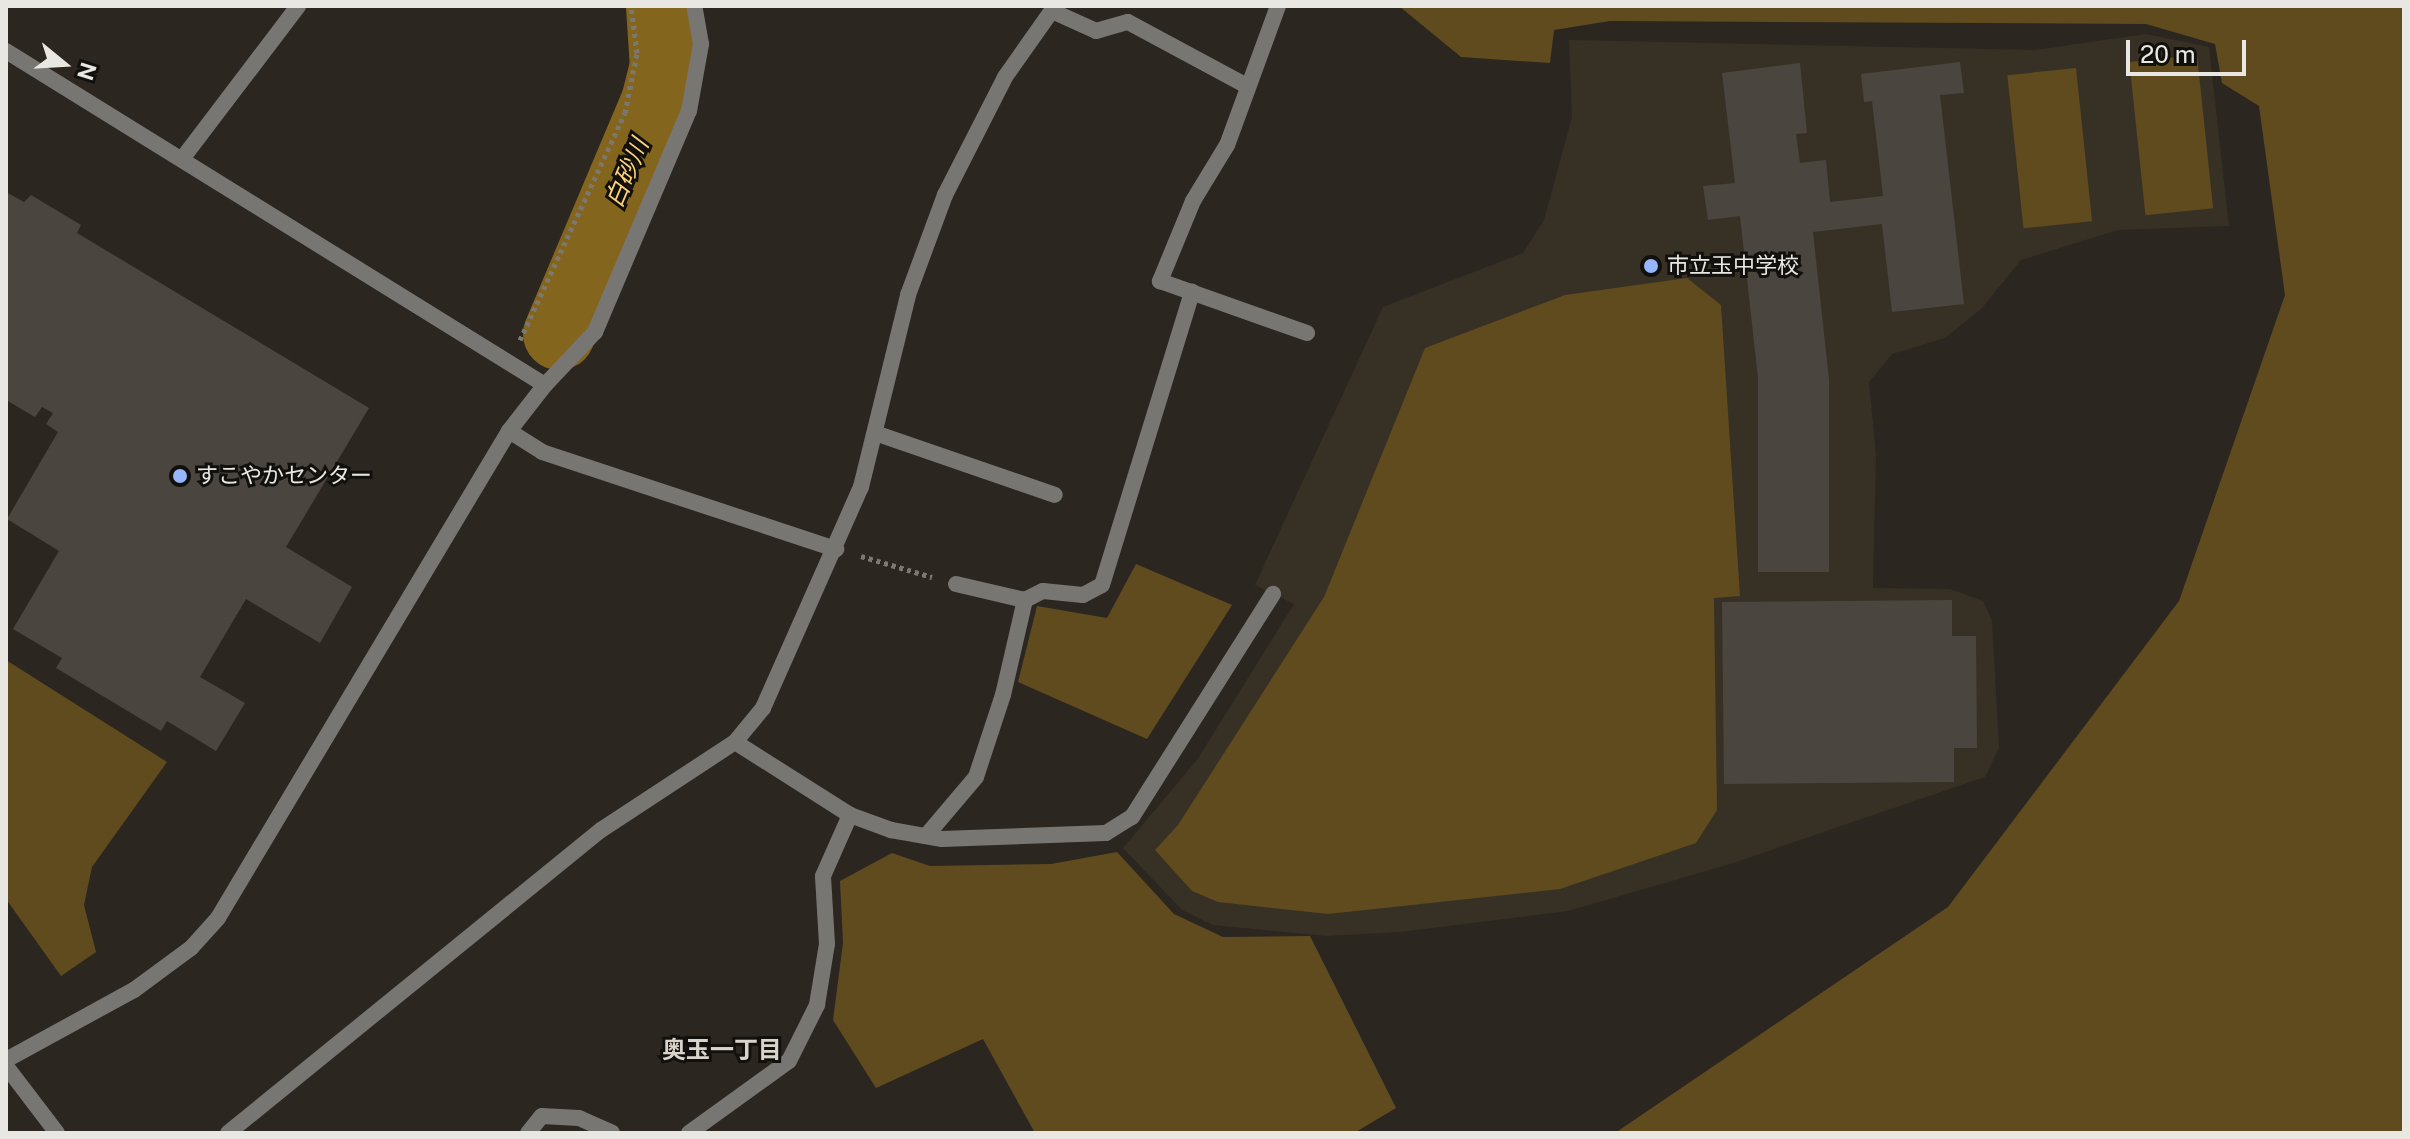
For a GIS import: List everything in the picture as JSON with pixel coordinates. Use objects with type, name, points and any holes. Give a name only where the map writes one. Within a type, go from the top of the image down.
[{"type":"street","points":[[182,159],[298,6]]},
{"type":"street","points":[[1278,6],[1245,85],[1227,145],[1193,201],[1160,281],[1307,333]]},
{"type":"street","points":[[231,1132],[601,830],[735,742],[763,708],[836,549],[875,433],[908,295],[945,195],[1005,77],[1053,8],[1096,31],[1128,22],[1245,85]]},
{"type":"street","points":[[6,1060],[134,990],[191,948],[218,918],[509,431],[545,385],[595,332],[689,111],[699,75],[700,9]]},
{"type":"street","points":[[6,51],[545,385]]},
{"type":"street","points":[[956,584],[1025,600],[1043,591],[1083,595],[1102,585],[1192,292]]},
{"type":"street","points":[[509,431],[542,452],[836,549]]},
{"type":"street","points":[[875,433],[1055,495]]},
{"type":"street","points":[[735,742],[850,815],[926,836],[1075,839],[1106,833],[1132,817],[1273,594]]},
{"type":"street","points":[[926,836],[976,777],[1003,695],[1025,600]]},
{"type":"street","points":[[689,1133],[789,1061],[817,1005],[827,944],[823,876],[850,815]]},
{"type":"street","points":[[6,1066],[57,1133]]},
{"type":"street","points":[[528,1133],[542,1116],[579,1118],[612,1133]]},
{"type":"path","points":[[512,349],[557,269],[625,113],[637,53],[631,6]]},
{"type":"path","points":[[836,549],[956,584]]},
{"type":"shaded area","points":[[1399,6],[2404,6],[2404,1133],[1615,1133],[1948,907],[2179,601],[2285,295],[2259,106],[2222,83],[2215,44],[2146,24],[1610,21],[1554,30],[1550,63],[1461,57]]},
{"type":"shaded area","points":[[2146,34],[2209,47],[2229,226],[2118,230],[2021,260],[1982,308],[1945,338],[1892,354],[1869,382],[1876,455],[1873,588],[1950,589],[1983,601],[1992,621],[1999,748],[1985,777],[1730,864],[1568,911],[1400,932],[1326,936],[1213,925],[1182,910],[1123,848],[1197,760],[1294,604],[1255,585],[1383,307],[1523,253],[1544,220],[1572,117],[1569,40],[2035,50]]},
{"type":"shaded area","points":[[2197,55],[2213,208],[2145,215],[2129,62]]},
{"type":"shaded area","points":[[2076,68],[2092,221],[2023,228],[2007,75]]},
{"type":"shaded area","points":[[1687,278],[1721,305],[1740,596],[1714,598],[1717,810],[1696,843],[1560,889],[1328,914],[1218,902],[1192,891],[1155,850],[1178,825],[1324,597],[1425,348],[1565,295]]},
{"type":"shaded area","points":[[1136,564],[1232,605],[1147,739],[1018,682],[1037,606],[1107,618]]},
{"type":"shaded area","points":[[6,660],[167,762],[92,867],[84,905],[96,952],[61,976],[6,899]]},
{"type":"shaded area","points":[[1117,852],[1174,914],[1223,937],[1310,936],[1396,1108],[1354,1133],[1035,1133],[983,1039],[876,1088],[833,1020],[843,943],[840,881],[892,853],[930,866],[1051,864]]},
{"type":"building","points":[[1960,62],[1964,93],[1940,95],[1964,304],[1892,312],[1882,224],[1813,232],[1829,380],[1829,572],[1758,572],[1758,378],[1740,216],[1708,220],[1703,186],[1735,183],[1722,73],[1800,63],[1807,133],[1796,134],[1800,163],[1826,160],[1830,202],[1883,196],[1872,101],[1864,102],[1861,74]]},
{"type":"building","name":"すこやかセンター","points":[[6,192],[24,202],[31,195],[81,225],[77,233],[369,408],[286,547],[352,587],[320,643],[246,599],[200,677],[245,703],[216,751],[167,721],[161,731],[56,668],[62,658],[13,629],[59,551],[7,519],[58,432],[46,424],[53,413],[42,407],[35,417],[6,400]]},
{"type":"building","points":[[1952,600],[1952,636],[1976,636],[1977,748],[1954,748],[1954,782],[1724,784],[1722,602]]},
{"type":"waterway","name":"白砂川","points":[[559,334],[657,102],[666,67],[662,6]]},
{"type":"place","name":"市立玉中学校","points":[[1651,266]]},
{"type":"place","name":"すこやかセンター","points":[[180,476]]},
{"type":"district","name":"奥玉一丁目","points":[[722,1050]]}]
